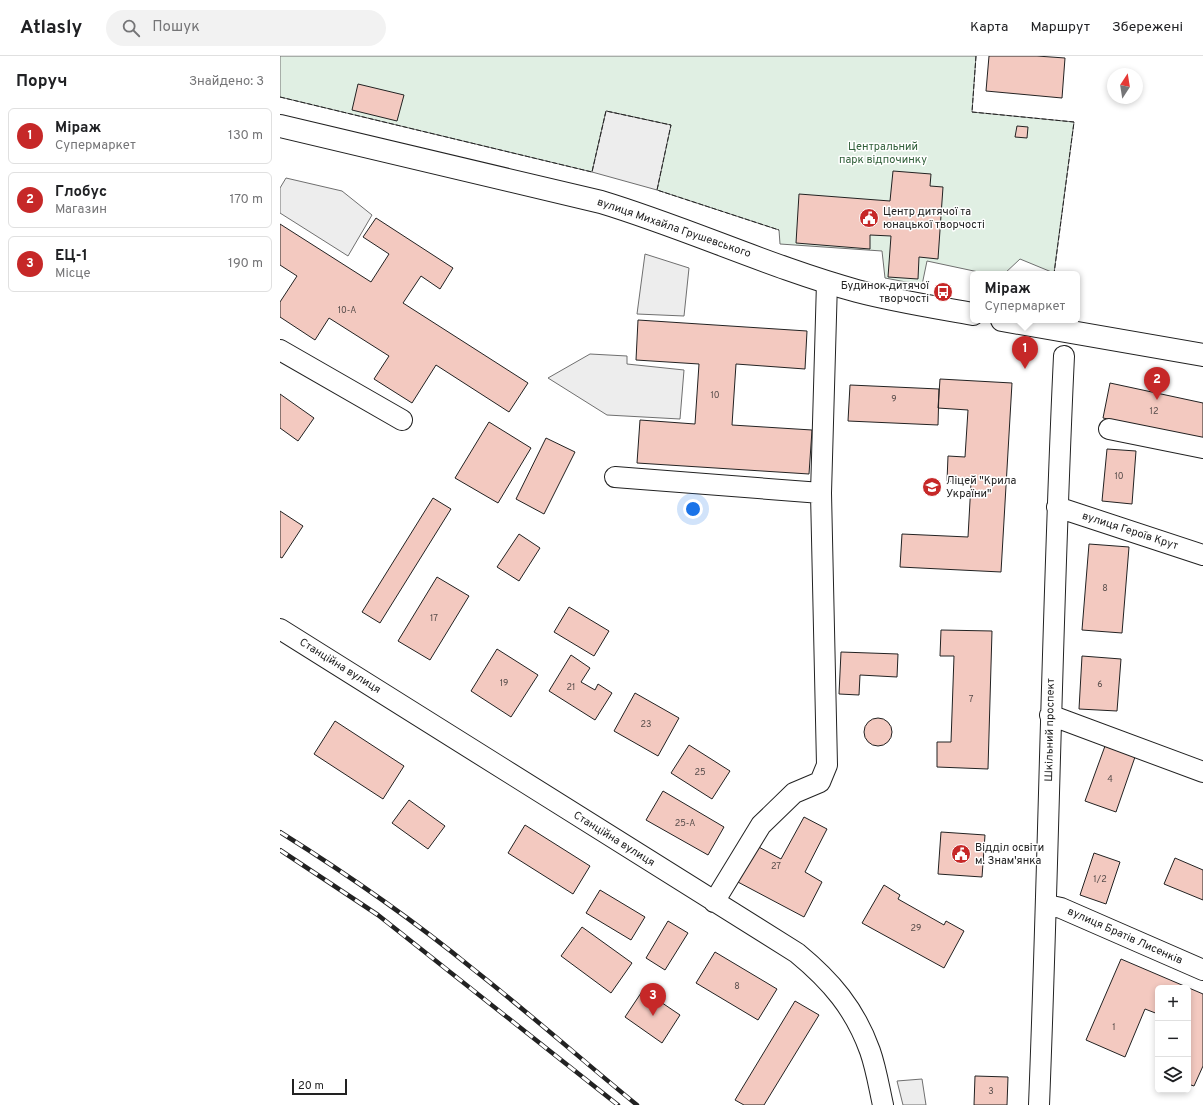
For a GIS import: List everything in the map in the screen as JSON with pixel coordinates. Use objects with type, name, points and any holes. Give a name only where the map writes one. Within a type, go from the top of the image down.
[{"type":"main road","name":"вулиця Михайла Грушевського","points":[[280,126],[601,202],[648,217],[827,282],[894,300],[970,313]]},
{"type":"main road","points":[[1019,323],[1203,355]]},
{"type":"street","points":[[714,902],[761,824],[794,793],[820,782],[827,765],[821,493],[827,282]]},
{"type":"street","points":[[280,350],[402,420]]},
{"type":"street","name":"Шкільний проспект","points":[[1039,1105],[1047,905],[1050,715],[1064,356]]},
{"type":"street","points":[[1109,429],[1203,448]]},
{"type":"street","points":[[615,478],[821,493]]},
{"type":"street","name":"вулиця Героїв Крут","points":[[1057,507],[1203,555]]},
{"type":"street","name":"Станційна вулиця","points":[[280,628],[797,953],[818,970],[835,988],[860,1028],[870,1052],[883,1105]]},
{"type":"street","points":[[1050,715],[1203,772]]},
{"type":"street","name":"вулиця Братів Лисенків","points":[[1047,905],[1060,908],[1203,970]]},
{"type":"green space","name":"Центральний парк відпочинку","points":[[280,56],[976,56],[972,112],[1074,122],[1054,271],[1049,271],[1020,259],[1007,271],[974,271],[927,261],[922,285],[885,278],[882,251],[780,244],[779,230],[657,190],[670,125],[606,111],[592,172],[280,97]]},
{"type":"shaded area","points":[[606,111],[671,125],[657,190],[592,172]]},
{"type":"shaded area","points":[[286,178],[342,191],[372,215],[348,256],[280,213],[280,188]]},
{"type":"shaded area","points":[[645,254],[689,268],[684,316],[637,314]]},
{"type":"shaded area","points":[[590,354],[627,356],[627,364],[684,370],[680,419],[607,415],[548,378]]},
{"type":"shaded area","points":[[922,1079],[926,1105],[903,1105],[897,1081]]},
{"type":"building","points":[[989,56],[1037,56],[1065,58],[1062,98],[986,91]]},
{"type":"building","points":[[358,84],[404,95],[397,121],[352,110]]},
{"type":"building","points":[[1017,126],[1028,127],[1027,138],[1015,137]]},
{"type":"building","name":"Центр дитячої та юнацької творчості","points":[[893,171],[931,174],[930,186],[943,187],[938,259],[919,257],[918,279],[888,277],[891,236],[870,235],[870,249],[796,243],[799,194],[890,201]]},
{"type":"building","points":[[376,218],[453,268],[440,289],[421,276],[403,303],[528,383],[509,412],[436,365],[412,403],[374,379],[389,356],[329,318],[315,340],[280,317],[280,302],[297,276],[280,265],[280,224],[371,282],[389,254],[363,237]]},
{"type":"building","points":[[638,320],[807,331],[805,369],[736,364],[732,425],[812,430],[809,474],[637,463],[640,420],[695,424],[699,364],[636,360]]},
{"type":"building","points":[[940,379],[1012,383],[1001,572],[900,567],[902,534],[968,537],[971,483],[947,481],[948,456],[965,457],[968,410],[938,408]]},
{"type":"building","points":[[1110,383],[1203,403],[1203,439],[1103,418]]},
{"type":"building","points":[[850,385],[939,389],[938,425],[848,421]]},
{"type":"building","points":[[280,394],[314,418],[298,441],[280,428]]},
{"type":"building","points":[[489,422],[531,448],[498,503],[455,478]]},
{"type":"building","points":[[546,438],[575,452],[544,514],[516,499]]},
{"type":"building","points":[[1107,449],[1136,451],[1132,504],[1102,501]]},
{"type":"building","points":[[433,498],[451,509],[380,623],[362,612]]},
{"type":"building","points":[[280,511],[303,526],[282,558],[280,557]]},
{"type":"building","points":[[519,534],[540,548],[519,581],[497,567]]},
{"type":"building","points":[[1089,544],[1129,547],[1122,633],[1082,630]]},
{"type":"building","points":[[437,577],[469,596],[430,660],[398,641]]},
{"type":"building","points":[[569,607],[609,631],[594,656],[554,632]]},
{"type":"building","points":[[941,630],[992,631],[988,769],[937,767],[937,742],[951,742],[954,656],[940,656]]},
{"type":"building","points":[[497,649],[538,675],[511,717],[471,691]]},
{"type":"building","points":[[841,652],[898,654],[897,677],[860,675],[859,695],[839,694]]},
{"type":"building","points":[[571,655],[590,668],[581,682],[595,690],[598,684],[612,693],[595,720],[549,691]]},
{"type":"building","points":[[1082,656],[1121,659],[1117,711],[1079,709]]},
{"type":"building","points":[[635,693],[679,718],[658,756],[614,731]]},
{"type":"building","points":[[878,718],[888,722],[892,732],[888,742],[878,746],[868,742],[864,732],[868,722]]},
{"type":"building","points":[[335,721],[404,766],[383,799],[314,754]]},
{"type":"building","points":[[689,745],[730,771],[712,799],[671,773]]},
{"type":"building","points":[[1105,746],[1135,757],[1116,812],[1085,801]]},
{"type":"building","points":[[663,791],[724,827],[708,855],[646,820]]},
{"type":"building","points":[[409,800],[445,826],[428,849],[392,823]]},
{"type":"building","points":[[804,817],[827,829],[805,872],[822,882],[804,917],[736,881],[755,845],[781,859]]},
{"type":"building","points":[[525,825],[590,866],[573,894],[508,853]]},
{"type":"building","name":"Відділ освіти м. Знам'янка","points":[[941,832],[985,835],[982,877],[938,874]]},
{"type":"building","points":[[1094,853],[1120,862],[1106,904],[1080,895]]},
{"type":"building","points":[[1175,858],[1203,870],[1203,900],[1164,884]]},
{"type":"building","points":[[884,885],[900,895],[898,899],[944,925],[946,921],[964,931],[944,968],[862,923]]},
{"type":"building","points":[[600,890],[645,917],[631,940],[586,913]]},
{"type":"building","points":[[668,921],[688,933],[665,970],[646,958]]},
{"type":"building","points":[[582,927],[632,963],[611,993],[561,956]]},
{"type":"building","points":[[715,952],[777,989],[758,1020],[696,983]]},
{"type":"building","points":[[1121,959],[1182,985],[1155,985],[1155,1013],[1145,1009],[1125,1057],[1086,1040]]},
{"type":"building","points":[[1191,989],[1203,994],[1203,1066],[1194,1086],[1191,1085]]},
{"type":"building","points":[[643,990],[680,1015],[662,1043],[625,1017]]},
{"type":"building","points":[[795,1001],[819,1015],[764,1105],[744,1105],[735,1100]]},
{"type":"building","points":[[975,1076],[1008,1077],[1007,1105],[974,1105]]},
{"type":"railway","points":[[280,832],[330,864],[427,932],[515,1002],[637,1105]]},
{"type":"railway","points":[[280,850],[378,915],[618,1105]]},
{"type":"fence","points":[[976,56],[972,112],[1074,122],[1054,271]]},
{"type":"fence","points":[[280,97],[592,172],[606,111],[671,125],[657,190],[779,230]]},
{"type":"place","name":"Центр дитячої та юнацької творчості","points":[[869,218]]},
{"type":"place","name":"Будинок дитячої творчості","points":[[943,292]]},
{"type":"place","name":"Міраж","points":[[1025,369]]},
{"type":"place","name":"Глобус","points":[[1157,400]]},
{"type":"place","name":"Ліцей \"Крила України\"","points":[[932,487]]},
{"type":"place","name":"Відділ освіти м. Знам'янка","points":[[961,854]]},
{"type":"place","name":"ЕЦ-1","points":[[653,1016]]}]
